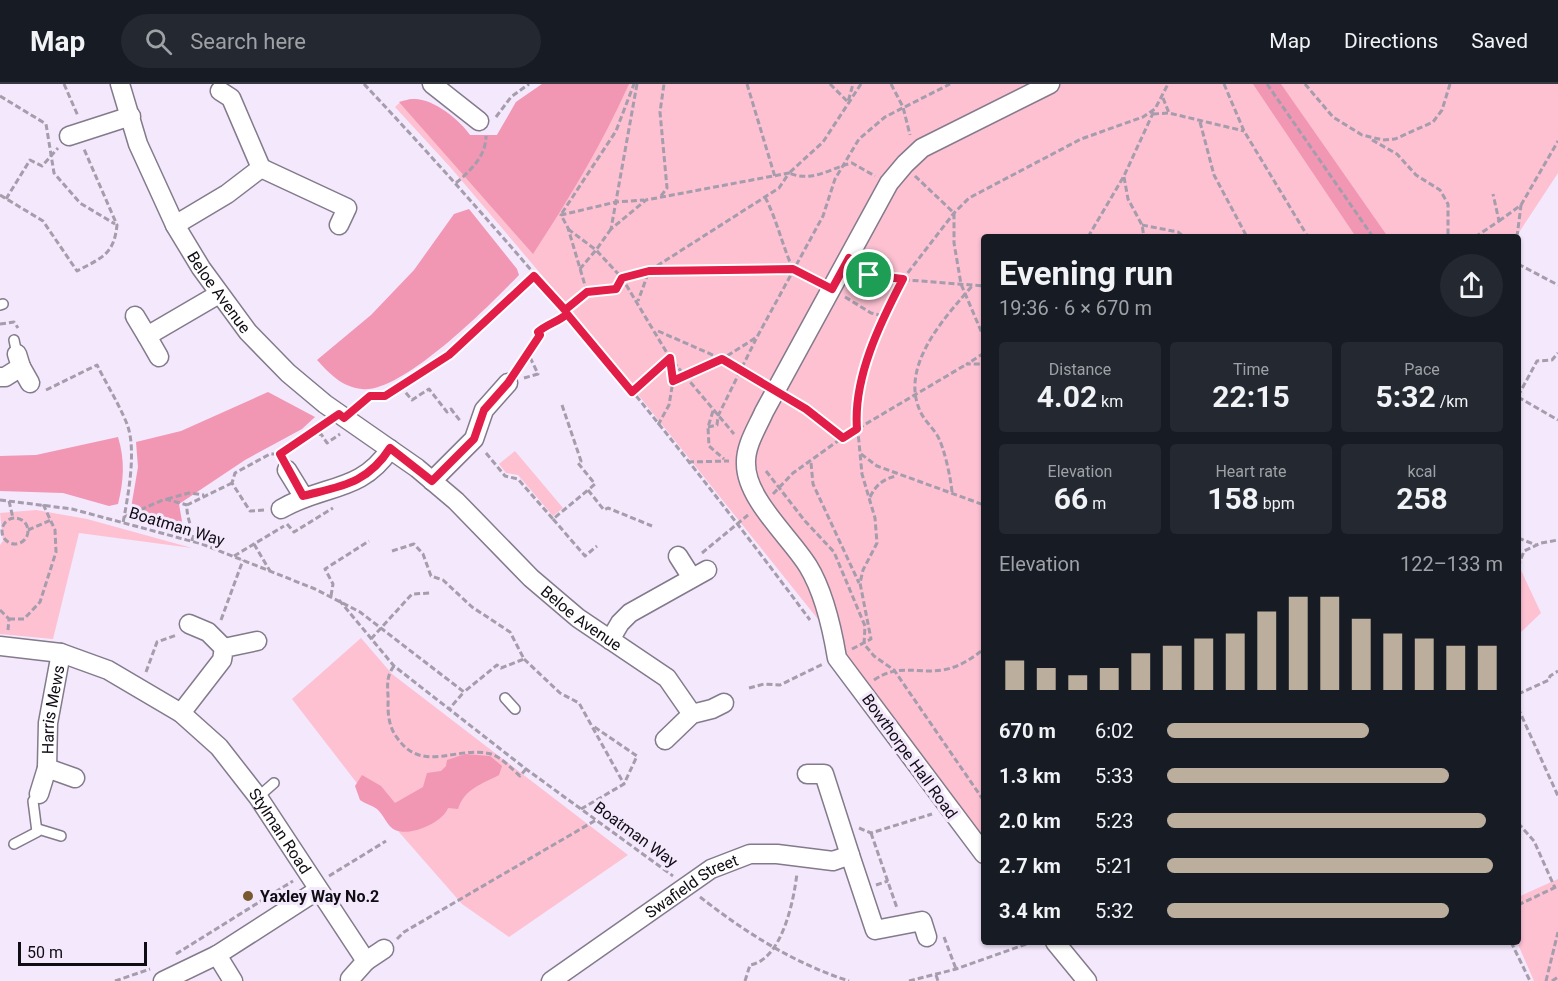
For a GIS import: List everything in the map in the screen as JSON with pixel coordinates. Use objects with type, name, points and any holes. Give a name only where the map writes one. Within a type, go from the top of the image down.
[{"type":"street","name":"Beloe Avenue","points":[[120,84],[138,144],[175,225],[219,294],[248,332],[288,373],[345,418],[390,448],[456,501],[531,578],[578,618],[667,678],[692,714]]},
{"type":"street","points":[[432,84],[479,121]]},
{"type":"street","points":[[837,658],[832,631],[809,567],[750,486],[746,464],[748,448],[776,390],[889,183],[922,148],[1050,84]]},
{"type":"street","points":[[231,93],[261,168],[349,214]]},
{"type":"street","points":[[77,134],[130,116]]},
{"type":"street","points":[[175,225],[227,194],[261,168]]},
{"type":"street","points":[[147,336],[219,294]]},
{"type":"street","points":[[135,316],[159,357]]},
{"type":"street","points":[[0,377],[5,377],[17,353],[30,383]]},
{"type":"street","points":[[432,481],[474,439],[484,410],[508,383]]},
{"type":"street","points":[[281,510],[303,496],[358,481],[379,465],[390,448]]},
{"type":"street","points":[[283,462],[303,496]]},
{"type":"street","points":[[610,640],[620,623],[630,613],[700,574],[678,556]]},
{"type":"street","points":[[189,624],[219,643],[257,641]]},
{"type":"street","points":[[182,713],[222,660],[219,643]]},
{"type":"street","name":"Stylman Road","points":[[3,646],[61,653],[108,670],[182,713],[219,747],[258,797],[366,961]]},
{"type":"street","name":"Harris Mews","points":[[39,794],[47,768],[48,723],[61,653]]},
{"type":"street","name":"Bowthorpe Hall Road","points":[[837,658],[981,850]]},
{"type":"street","points":[[665,740],[692,714],[712,710],[724,703]]},
{"type":"street","name":"Harris Mews","points":[[47,768],[75,778]]},
{"type":"street","points":[[807,774],[824,774],[877,938],[902,925],[922,921],[927,937]]},
{"type":"street","name":"Swafield Street","points":[[551,981],[711,869],[750,854],[833,861],[850,855]]},
{"type":"street","points":[[160,973],[217,955],[313,882]]},
{"type":"street","points":[[1057,945],[1087,981]]},
{"type":"street","points":[[350,979],[366,961],[384,949]]},
{"type":"street","points":[[217,955],[233,981]]},
{"type":"lane","points":[[506,698],[516,709]]},
{"type":"lane","points":[[258,797],[274,783]]},
{"type":"lane","points":[[14,844],[33,836],[38,829],[33,801],[39,794]]},
{"type":"lane","points":[[38,829],[61,836]]},
{"type":"path","points":[[364,84],[456,183],[566,312],[632,392],[813,624]]},
{"type":"path","points":[[635,84],[611,230],[646,200]]},
{"type":"path","points":[[561,215],[616,132],[635,84]]},
{"type":"path","points":[[664,84],[660,112],[667,188],[674,195]]},
{"type":"path","points":[[747,84],[775,177]]},
{"type":"path","points":[[830,84],[848,102]]},
{"type":"path","points":[[848,102],[853,84]]},
{"type":"path","points":[[638,301],[649,271],[779,188],[789,173],[823,142],[861,84]]},
{"type":"path","points":[[891,84],[903,107],[910,136],[922,148]]},
{"type":"path","points":[[708,427],[717,425],[718,416],[743,371],[757,337],[824,216],[835,179],[858,140],[903,107],[950,84]]},
{"type":"path","points":[[1090,234],[1124,176],[1168,84]]},
{"type":"path","points":[[1224,84],[1244,131],[1306,234]]},
{"type":"path","points":[[1267,84],[1371,234]]},
{"type":"path","points":[[1305,84],[1333,117],[1397,154],[1416,175],[1440,190],[1448,204],[1448,234]]},
{"type":"path","points":[[1371,139],[1395,139],[1426,127],[1442,110],[1450,84]]},
{"type":"path","points":[[0,195],[44,221],[77,271],[108,255],[116,238],[117,225],[77,134],[63,85]]},
{"type":"path","points":[[0,96],[45,124],[54,173],[80,203],[117,225]]},
{"type":"path","points":[[1163,98],[1169,113]]},
{"type":"path","points":[[860,583],[863,570],[877,543],[875,518],[862,474],[856,411],[870,357],[884,316],[903,279],[954,213],[984,188],[1016,174],[1047,155],[1081,139],[1122,126],[1155,109]]},
{"type":"path","points":[[1153,114],[1169,113],[1244,131]]},
{"type":"path","points":[[1200,122],[1214,175],[1245,234]]},
{"type":"path","points":[[6,199],[30,160],[42,166],[77,134]]},
{"type":"path","points":[[1517,234],[1521,205],[1558,141]]},
{"type":"path","points":[[561,215],[616,202],[646,200],[789,173],[801,178],[832,172],[844,165],[852,164],[889,183]]},
{"type":"path","points":[[905,164],[954,213],[954,243],[961,284],[981,331]]},
{"type":"path","points":[[1124,176],[1128,199],[1142,225],[1144,234]]},
{"type":"path","points":[[661,196],[667,188]]},
{"type":"path","points":[[1493,194],[1499,221]]},
{"type":"path","points":[[765,197],[777,219],[783,248],[793,269]]},
{"type":"path","points":[[1480,234],[1521,205]]},
{"type":"path","points":[[561,215],[568,228],[587,292]]},
{"type":"path","points":[[1142,225],[1180,234]]},
{"type":"path","points":[[568,228],[596,250],[579,270]]},
{"type":"path","points":[[849,258],[869,275],[981,286]]},
{"type":"path","points":[[1521,266],[1558,285]]},
{"type":"path","points":[[508,383],[540,335],[538,332],[544,327],[553,326],[587,292],[616,289],[622,278],[649,271],[793,269],[871,313],[884,316]]},
{"type":"path","points":[[165,500],[187,505],[232,483],[235,473],[270,454],[283,462],[310,433],[345,418],[370,396],[385,396],[449,355],[534,276]]},
{"type":"path","points":[[952,492],[950,472],[939,437],[922,414],[915,397],[915,377],[919,363],[941,323],[973,285]]},
{"type":"path","points":[[656,330],[722,359],[776,390],[806,409],[843,438]]},
{"type":"path","points":[[673,381],[722,359],[757,337]]},
{"type":"path","points":[[528,353],[538,374]]},
{"type":"path","points":[[1521,391],[1537,362],[1552,360],[1558,353]]},
{"type":"path","points":[[727,533],[736,524],[763,506],[793,473],[811,463],[857,429],[915,397],[981,355]]},
{"type":"path","points":[[632,392],[670,358],[673,381],[669,405],[658,425]]},
{"type":"path","points":[[967,364],[981,364]]},
{"type":"path","points":[[30,383],[46,391],[97,365],[128,426],[131,449],[123,523]]},
{"type":"path","points":[[400,386],[412,400],[429,389],[447,412]]},
{"type":"path","points":[[1521,398],[1558,420]]},
{"type":"path","points":[[553,519],[595,484],[578,463],[581,461],[562,405]]},
{"type":"path","points":[[713,411],[708,427],[709,446],[726,460]]},
{"type":"path","points":[[310,433],[312,436],[321,434],[327,442],[344,432],[345,418]]},
{"type":"path","points":[[474,439],[505,476],[518,478],[585,556],[597,546]]},
{"type":"path","points":[[861,454],[877,466],[898,475],[981,504]]},
{"type":"path","points":[[687,462],[726,460],[746,464]]},
{"type":"path","points":[[749,687],[764,684],[780,686],[798,674],[837,658],[871,639],[860,583],[813,484],[811,463]]},
{"type":"path","points":[[869,498],[875,487],[887,478],[898,475]]},
{"type":"path","points":[[232,483],[250,511],[281,510]]},
{"type":"path","points":[[588,490],[604,510],[608,508],[652,525]]},
{"type":"path","points":[[124,517],[189,493],[205,495]]},
{"type":"path","name":"Boatman Way","points":[[0,500],[43,504],[192,541],[331,596],[382,627],[464,692]]},
{"type":"path","points":[[9,501],[13,518]]},
{"type":"path","points":[[234,556],[287,525],[294,532],[343,503]]},
{"type":"path","points":[[0,610],[9,619],[24,619],[40,602],[56,552],[56,530],[43,504]]},
{"type":"path","points":[[187,505],[186,517],[194,531],[192,541]]},
{"type":"path","points":[[13,518],[23,521],[28,531]]},
{"type":"path","points":[[13,518],[3,527],[2,536],[8,543],[22,542],[28,531],[51,520]]},
{"type":"path","points":[[1521,538],[1536,545]]},
{"type":"path","points":[[1521,559],[1524,551],[1536,545],[1558,540]]},
{"type":"path","points":[[331,596],[333,584],[325,569],[369,542]]},
{"type":"path","points":[[254,544],[270,571]]},
{"type":"path","points":[[392,551],[414,544],[423,554],[431,576],[443,580],[472,607],[510,632],[524,659],[560,693],[579,703],[624,784]]},
{"type":"path","points":[[219,643],[243,560]]},
{"type":"path","points":[[371,639],[412,594],[430,593]]},
{"type":"path","name":"Boatman Way","points":[[339,600],[394,666],[526,769],[723,915],[773,948],[818,971],[849,981]]},
{"type":"path","points":[[3,646],[9,619]]},
{"type":"path","points":[[140,687],[157,642],[184,633],[189,624]]},
{"type":"path","points":[[876,678],[894,670],[941,670],[963,664],[981,651]]},
{"type":"path","points":[[450,708],[464,692],[497,665],[501,668],[524,659]]},
{"type":"path","points":[[394,666],[386,681],[388,715],[392,731],[401,745],[415,755],[429,759],[445,758],[460,751],[488,753],[495,755],[520,776],[526,769]]},
{"type":"path","points":[[1521,693],[1549,680],[1550,676],[1558,671]]},
{"type":"path","points":[[1521,715],[1558,796]]},
{"type":"path","points":[[581,809],[624,784],[637,756],[592,725]]},
{"type":"path","points":[[843,832],[857,828],[871,833],[931,815]]},
{"type":"path","points":[[404,932],[596,820]]},
{"type":"path","points":[[1521,826],[1534,841],[1557,887],[1521,904]]},
{"type":"path","points":[[871,833],[902,925]]},
{"type":"path","points":[[172,956],[386,841]]},
{"type":"path","points":[[745,981],[750,965],[765,961],[784,929],[795,889],[799,857]]},
{"type":"path","points":[[1546,981],[1558,932]]},
{"type":"path","points":[[927,937],[941,934],[946,938],[956,969]]},
{"type":"path","points":[[909,981],[956,969],[1024,945]]},
{"type":"path","points":[[1512,945],[1530,981]]},
{"type":"path","points":[[115,981],[160,973]]},
{"type":"path","points":[[936,975],[937,981]]},
{"type":"path","points":[[1552,981],[1558,977]]},
{"type":"shaded area","points":[[542,84],[1558,84],[1558,173],[1518,234],[981,234],[981,843],[821,623],[551,286],[451,168],[395,107],[403,101],[413,99],[424,101],[446,112],[470,135],[497,135],[516,102]]},
{"type":"shaded area","points":[[542,84],[629,84],[584,171],[533,254],[399,102],[413,99],[429,102],[453,117],[470,135],[497,135],[516,102]]},
{"type":"shaded area","points":[[1253,84],[1281,84],[1386,234],[1354,234]]},
{"type":"shaded area","points":[[469,209],[517,269],[519,275],[445,345],[399,377],[379,387],[362,389],[348,386],[337,379],[317,360],[371,315],[414,270],[454,214]]},
{"type":"shaded area","points":[[268,392],[315,417],[302,429],[245,460],[179,504],[184,533],[130,514],[138,467],[136,442],[181,431]]},
{"type":"shaded area","points":[[118,437],[123,470],[118,504],[109,506],[63,493],[0,491],[0,456],[36,455]]},
{"type":"shaded area","points":[[515,451],[563,508],[553,516],[518,475],[506,473],[499,464]]},
{"type":"shaded area","points":[[36,510],[87,519],[192,548],[79,533],[53,639],[0,634],[0,545],[3,541],[0,513]]},
{"type":"shaded area","points":[[1521,570],[1541,613],[1521,632]]},
{"type":"shaded area","points":[[361,638],[392,674],[628,855],[509,937],[462,904],[363,791],[292,699]]},
{"type":"shaded area","points":[[465,754],[490,756],[502,766],[499,775],[469,792],[458,809],[448,808],[440,818],[426,827],[402,832],[395,830],[377,809],[360,800],[355,786],[362,775],[381,786],[395,803],[423,787],[427,773],[441,771],[446,766],[447,760]]},
{"type":"shaded area","points":[[1558,879],[1558,981],[1534,981],[1518,945],[1521,945],[1521,896]]},
{"type":"place","name":"Yaxley Way No.2","points":[[248,896]]},
{"type":"route","points":[[849,258],[869,275],[903,279],[884,316],[870,357],[856,411],[857,429],[843,438],[806,409],[722,359],[673,381],[670,358],[632,392],[567,314],[553,326],[544,327],[538,332],[540,335],[508,383],[484,410],[474,439],[432,481],[390,448],[379,465],[358,481],[303,496],[280,454],[339,414],[344,418],[370,396],[385,396],[433,363],[449,355],[534,276],[565,310],[587,292],[616,289],[622,278],[649,271],[730,272],[793,269],[832,289],[849,258]]}]
